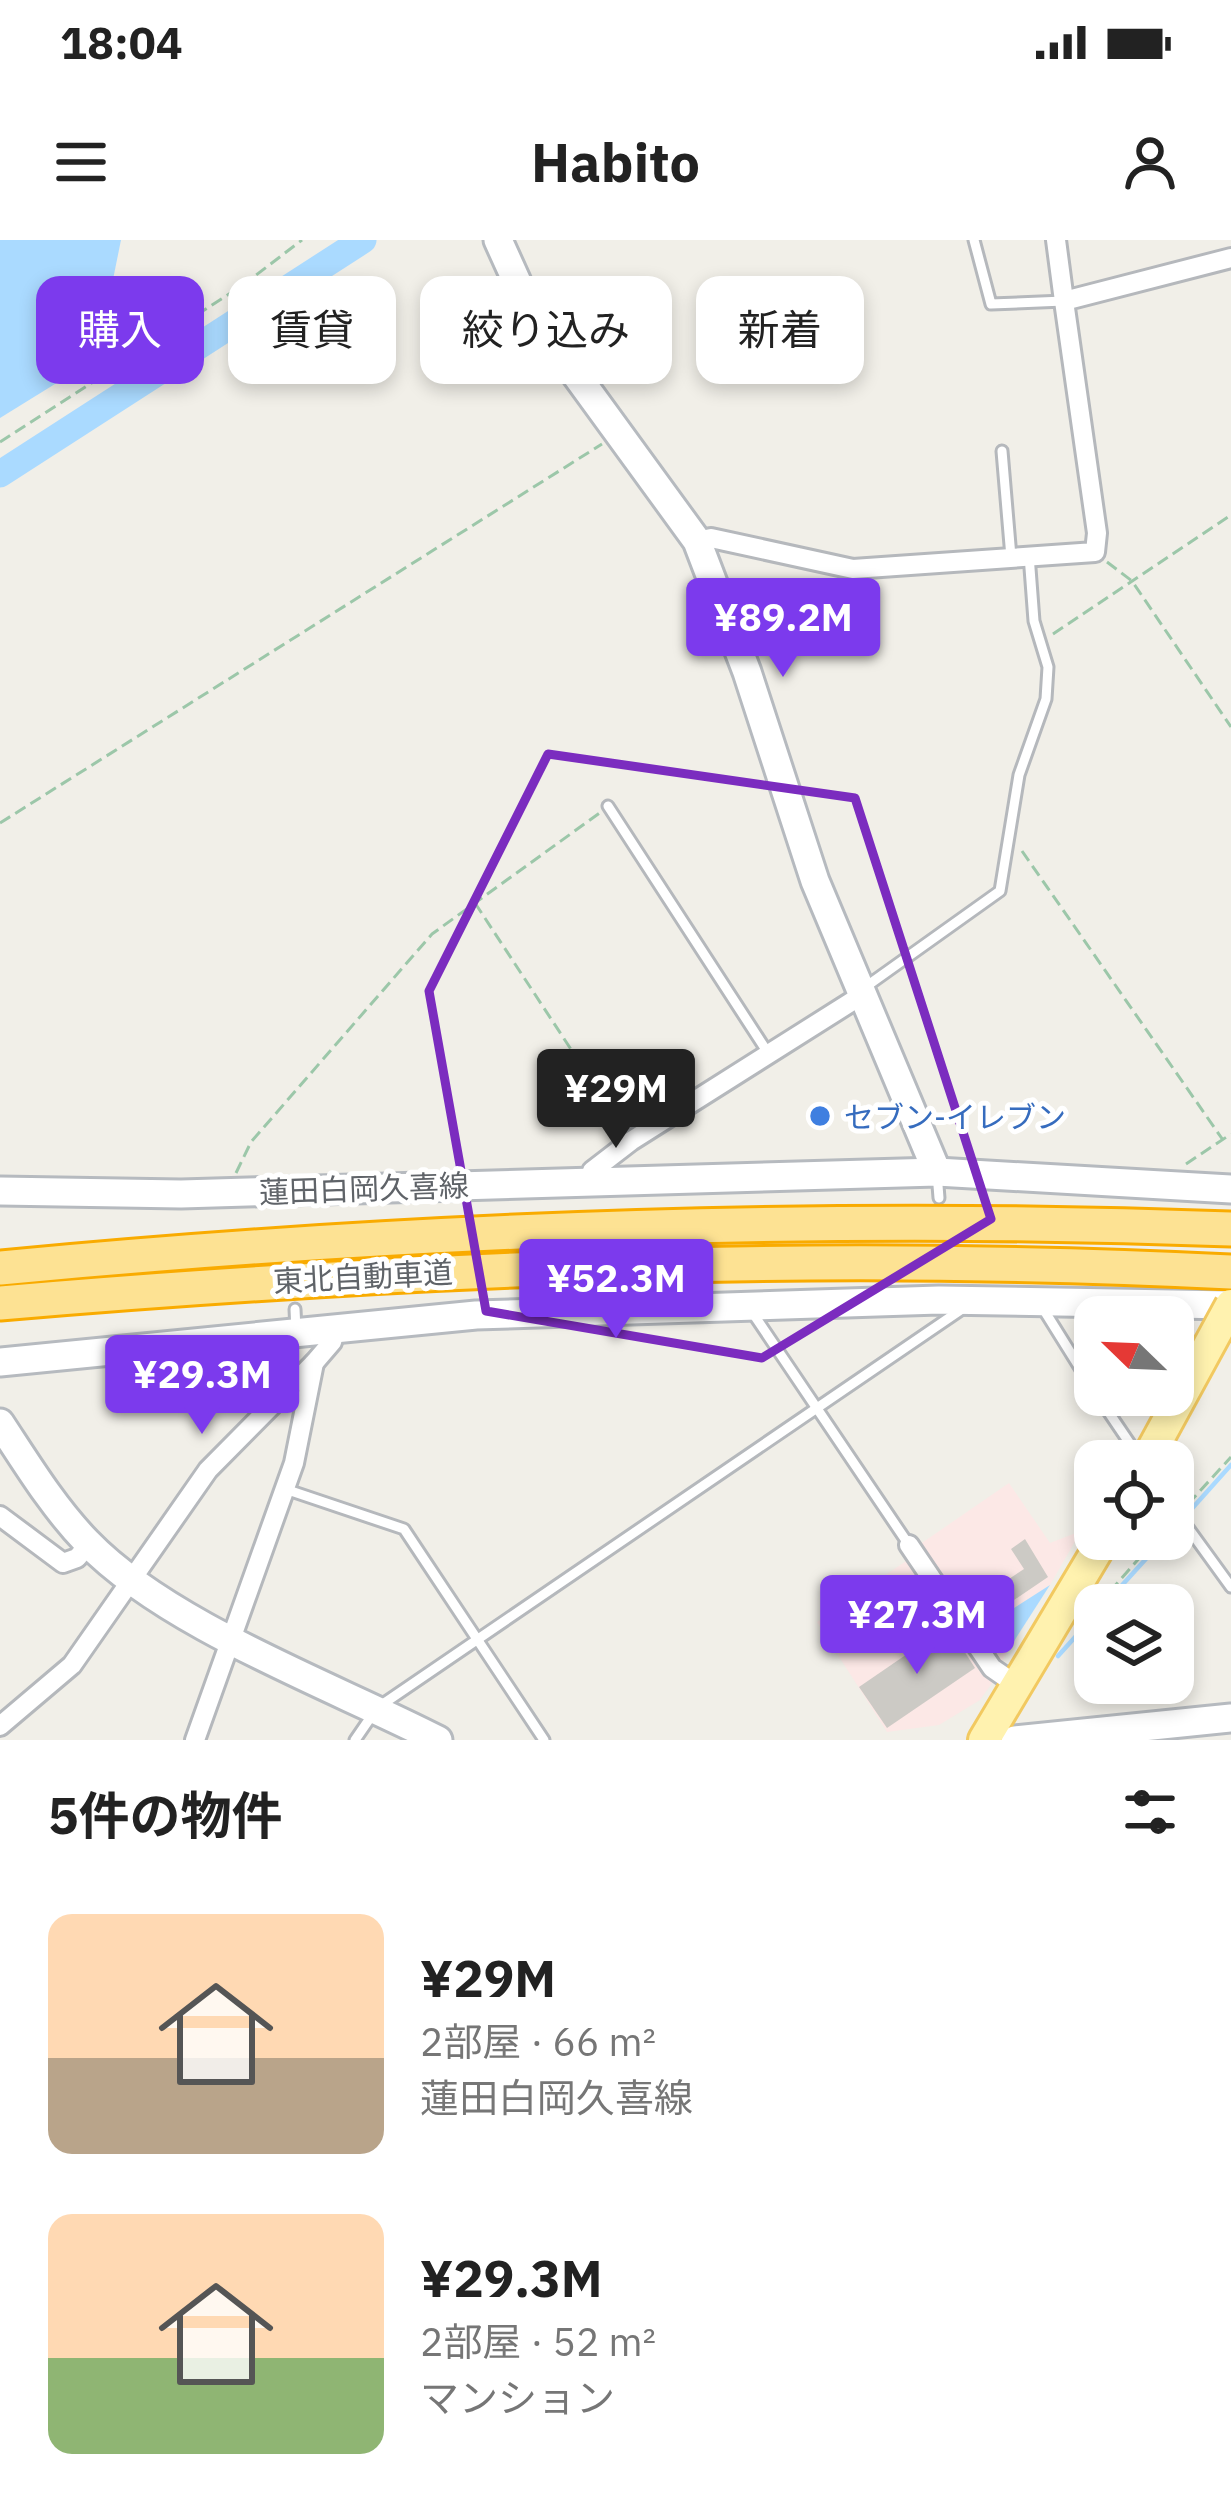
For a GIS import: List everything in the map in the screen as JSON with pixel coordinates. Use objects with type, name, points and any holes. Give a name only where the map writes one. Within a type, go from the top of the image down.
[{"type":"highway","name":"東北自動車道","points":[[0,1268],[242,1248],[567,1231],[947,1223],[1231,1228]]},
{"type":"highway","name":"東北自動車道","points":[[0,1304],[347,1276],[641,1263],[833,1260],[1231,1272]]},
{"type":"main road","points":[[1156,1440],[1231,1305]]},
{"type":"main road","points":[[984,1740],[1091,1560]]},
{"type":"street","points":[[498,240],[531,313],[697,541],[747,672],[815,881],[938,1185]]},
{"type":"street","points":[[697,541],[710,538],[853,569],[1095,552],[1097,533],[1056,240]]},
{"type":"street","points":[[1064,301],[1231,258]]},
{"type":"street","points":[[589,1183],[592,1171],[631,1141],[770,1056],[861,993]]},
{"type":"street","name":"蓮田白岡久喜線","points":[[0,1191],[232,1192],[288,1201],[589,1183],[1231,1189]]},
{"type":"street","points":[[0,1362],[296,1320],[335,1327],[476,1315],[949,1295],[1231,1305]]},
{"type":"street","points":[[0,1726],[72,1665],[208,1470],[314,1364],[332,1342],[335,1327]]},
{"type":"street","points":[[195,1740],[285,1489],[314,1364]]},
{"type":"street","points":[[0,1423],[88,1544],[131,1580],[232,1637],[439,1740]]},
{"type":"street","points":[[0,1516],[63,1563],[77,1558],[88,1544]]},
{"type":"street","points":[[909,1545],[992,1668],[1015,1684]]},
{"type":"street","points":[[1015,1740],[1231,1718]]},
{"type":"lane","points":[[974,240],[991,304],[1064,301]]},
{"type":"lane","points":[[861,993],[1000,891],[1019,775],[1046,699],[1048,667],[1020,556],[1002,451]]},
{"type":"lane","points":[[608,806],[770,1056]]},
{"type":"lane","points":[[355,1740],[377,1708],[962,1312],[949,1295]]},
{"type":"lane","points":[[1042,1301],[1042,1312],[1074,1360]]},
{"type":"lane","points":[[751,1304],[753,1318],[909,1545]]},
{"type":"lane","points":[[285,1489],[404,1529],[544,1740]]},
{"type":"lane","points":[[1194,1537],[1231,1587]]},
{"type":"path","points":[[0,442],[243,285],[302,240]]},
{"type":"path","points":[[0,823],[618,432]]},
{"type":"path","points":[[1042,642],[1231,514]]},
{"type":"path","points":[[1095,552],[1132,581],[1231,727]]},
{"type":"path","points":[[232,1192],[250,1142],[431,934],[608,806]]},
{"type":"path","points":[[1010,835],[1223,1140]]},
{"type":"path","points":[[475,903],[631,1141]]},
{"type":"path","points":[[1167,1187],[1171,1174],[1231,1134]]},
{"type":"path","points":[[1194,1492],[1231,1456]]},
{"type":"path","points":[[1116,1584],[1138,1560]]},
{"type":"highlighted area","points":[[548,754],[855,798],[991,1219],[762,1358],[486,1311],[429,991]]},
{"type":"shaded area","points":[[1009,1483],[1050,1543],[1074,1534],[1074,1543],[1050,1585],[993,1622],[1009,1649],[998,1668],[916,1547]]},
{"type":"shaded area","points":[[909,1559],[995,1679],[980,1700],[939,1725],[887,1732],[817,1622]]},
{"type":"water","points":[[0,240],[121,240],[114,276],[36,276],[36,384],[55,384],[0,418]]},
{"type":"water","points":[[1050,1585],[1009,1649],[992,1622]]},
{"type":"building","points":[[1025,1539],[1048,1577],[986,1619],[985,1634],[961,1597],[979,1585],[986,1594],[1024,1569],[1011,1549]]},
{"type":"building","points":[[948,1626],[975,1668],[887,1728],[859,1687]]},
{"type":"waterway","points":[[0,474],[363,240]]},
{"type":"waterway","points":[[1194,1506],[1231,1465]]},
{"type":"waterway","points":[[1123,1584],[1145,1560]]},
{"type":"waterway","points":[[1058,1656],[1074,1638]]},
{"type":"place","name":"セブン-イレブン","points":[[820,1116]]}]
